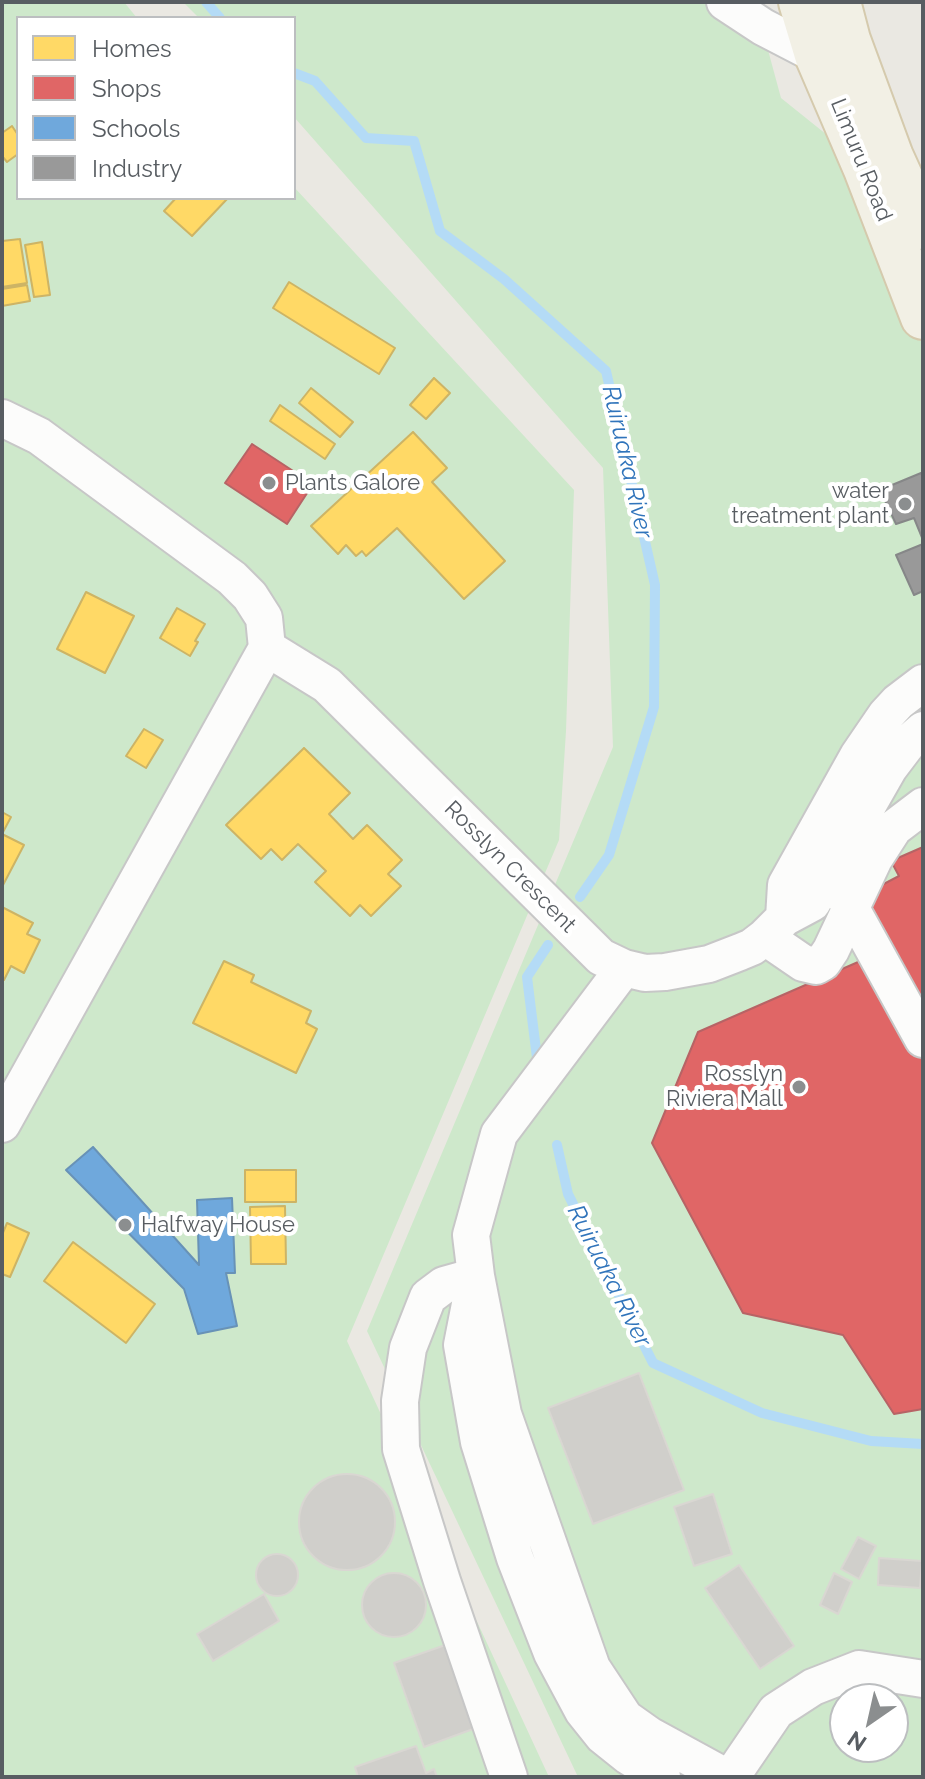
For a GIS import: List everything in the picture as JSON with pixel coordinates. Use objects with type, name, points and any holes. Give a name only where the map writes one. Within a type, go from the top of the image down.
[{"type":"main road","name":"Limuru Road","points":[[801,2],[817,55],[866,169],[923,317]]},
{"type":"main road","name":"Limuru Road","points":[[838,2],[848,40],[891,157],[923,227]]},
{"type":"street","points":[[725,2],[763,27],[817,55]]},
{"type":"street","points":[[2,418],[39,436],[232,578],[250,596],[264,618],[267,648],[2,1124]]},
{"type":"street","name":"Rosslyn Crescent","points":[[267,648],[327,685],[601,957],[624,968],[645,973],[698,966],[752,947],[812,903],[889,768],[908,743],[922,733]]},
{"type":"street","points":[[923,683],[898,702],[858,756],[786,885],[774,928],[803,963],[816,966],[823,962],[874,859],[894,828],[923,806]]},
{"type":"street","points":[[878,727],[922,733]]},
{"type":"street","points":[[831,872],[923,1039]]},
{"type":"street","points":[[624,968],[499,1134],[471,1235],[503,1414],[592,1668],[625,1718],[649,1735],[729,1777],[776,1711],[813,1687],[859,1669],[923,1679]]},
{"type":"street","points":[[476,1276],[444,1285],[428,1297],[408,1348],[400,1401],[401,1449],[509,1777]]},
{"type":"street","points":[[476,1276],[462,1345],[479,1442],[515,1558],[552,1653],[583,1711],[603,1736],[662,1777]]},
{"type":"green space","points":[[2,2],[124,2],[135,16],[16,16],[16,200],[296,200],[296,189],[574,490],[559,840],[347,1341],[549,1777],[2,1777]]},
{"type":"green space","points":[[183,2],[755,2],[781,98],[923,212],[923,1777],[578,1777],[367,1331],[613,747],[603,468],[296,119],[296,16],[197,16]]},
{"type":"building: Homes","points":[[12,126],[16,132],[16,155],[7,162],[2,156],[2,133]]},
{"type":"building: Homes","points":[[174,200],[226,200],[192,236],[164,211]]},
{"type":"building: Homes","points":[[20,239],[27,283],[2,287],[2,241]]},
{"type":"building: Homes","points":[[42,242],[50,295],[34,297],[25,245]]},
{"type":"building: Homes","points":[[289,282],[395,348],[379,374],[273,308]]},
{"type":"building: Homes","points":[[27,285],[30,301],[2,306],[2,289]]},
{"type":"building: Homes","points":[[434,378],[450,393],[426,419],[410,405]]},
{"type":"building: Homes","points":[[311,388],[353,422],[340,437],[299,403]]},
{"type":"building: Homes","points":[[280,405],[335,444],[325,459],[270,421]]},
{"type":"building: Homes","points":[[413,432],[447,468],[432,482],[505,561],[464,599],[397,528],[366,556],[362,551],[356,556],[346,545],[338,554],[311,526]]},
{"type":"building: Homes","points":[[86,592],[134,616],[105,673],[57,649]]},
{"type":"building: Homes","points":[[177,608],[205,624],[190,656],[160,638]]},
{"type":"building: Homes","points":[[144,729],[163,740],[146,768],[126,756]]},
{"type":"building: Homes","points":[[304,748],[350,793],[329,814],[353,839],[367,825],[402,860],[388,874],[401,886],[371,916],[360,905],[350,916],[315,882],[326,871],[298,844],[282,860],[271,849],[261,859],[226,825]]},
{"type":"building: Homes","points":[[2,812],[11,817],[2,834]]},
{"type":"building: Homes","points":[[2,834],[24,845],[2,887]]},
{"type":"building: Homes","points":[[2,907],[33,923],[27,934],[40,940],[24,973],[11,966],[4,980],[2,979]]},
{"type":"building: Homes","points":[[224,961],[254,975],[251,982],[311,1011],[306,1023],[317,1029],[296,1073],[193,1023]]},
{"type":"building: Homes","points":[[245,1170],[296,1170],[296,1202],[245,1202]]},
{"type":"building: Homes","points":[[285,1206],[286,1264],[251,1264],[250,1207]]},
{"type":"building: Homes","points":[[7,1223],[29,1233],[10,1277],[2,1274],[2,1235]]},
{"type":"building: Homes","points":[[73,1242],[155,1304],[126,1343],[44,1281]]},
{"type":"building: Shops","name":"Plants Galore","points":[[252,444],[313,484],[287,524],[225,483]]},
{"type":"building: Shops","name":"Rosslyn Riviera Mall","points":[[923,847],[923,1409],[894,1414],[843,1335],[743,1313],[652,1143],[698,1032],[881,952],[857,898],[899,876],[891,861]]},
{"type":"building: Schools","points":[[93,1147],[199,1265],[197,1200],[232,1198],[235,1273],[226,1273],[237,1326],[198,1334],[184,1289],[66,1170]]},
{"type":"building: Industry","name":"water treatment plant","points":[[921,473],[923,540],[914,518],[896,524],[880,490]]},
{"type":"building: Industry","name":"water treatment plant","points":[[923,544],[923,591],[914,595],[896,555]]},
{"type":"building: Other","points":[[639,1373],[684,1490],[593,1524],[548,1408]]},
{"type":"building: Other","points":[[347,1474],[366,1477],[381,1488],[392,1503],[395,1522],[392,1541],[381,1556],[366,1567],[347,1570],[328,1567],[313,1556],[302,1541],[299,1522],[302,1503],[313,1488],[328,1477]]},
{"type":"building: Other","points":[[713,1494],[732,1554],[694,1566],[674,1507]]},
{"type":"building: Other","points":[[858,1537],[876,1546],[859,1579],[841,1569]]},
{"type":"building: Other","points":[[277,1554],[292,1560],[298,1575],[292,1590],[277,1596],[262,1590],[256,1575],[262,1560]]},
{"type":"building: Other","points":[[879,1558],[922,1561],[920,1588],[878,1585]]},
{"type":"building: Other","points":[[739,1565],[794,1646],[760,1669],[705,1588]]},
{"type":"building: Other","points":[[394,1573],[417,1582],[426,1605],[417,1628],[394,1637],[371,1628],[362,1605],[371,1582]]},
{"type":"building: Other","points":[[834,1573],[852,1582],[838,1614],[820,1605]]},
{"type":"building: Other","points":[[264,1594],[279,1621],[213,1661],[197,1634]]},
{"type":"building: Other","points":[[454,1642],[484,1725],[424,1747],[394,1663]]},
{"type":"building: Other","points":[[416,1746],[426,1773],[434,1769],[437,1777],[358,1777],[355,1767]]},
{"type":"waterway","name":"Ruiruaka River","points":[[206,2],[218,16]]},
{"type":"waterway","name":"Ruiruaka River","points":[[296,74],[315,81],[366,138],[414,141],[440,231],[504,279],[606,371],[655,585],[654,707],[609,855],[580,897]]},
{"type":"waterway","name":"Ruiruaka River","points":[[538,1066],[527,977],[548,945]]},
{"type":"waterway","name":"Ruiruaka River","points":[[557,1145],[568,1194],[653,1363],[762,1413],[871,1441],[923,1444]]},
{"type":"place","name":"Plants Galore","points":[[269,483]]},
{"type":"place","name":"water treatment plant","points":[[905,504]]},
{"type":"place","name":"Rosslyn Riviera Mall","points":[[799,1087]]},
{"type":"place","name":"Halfway House","points":[[125,1225]]}]
